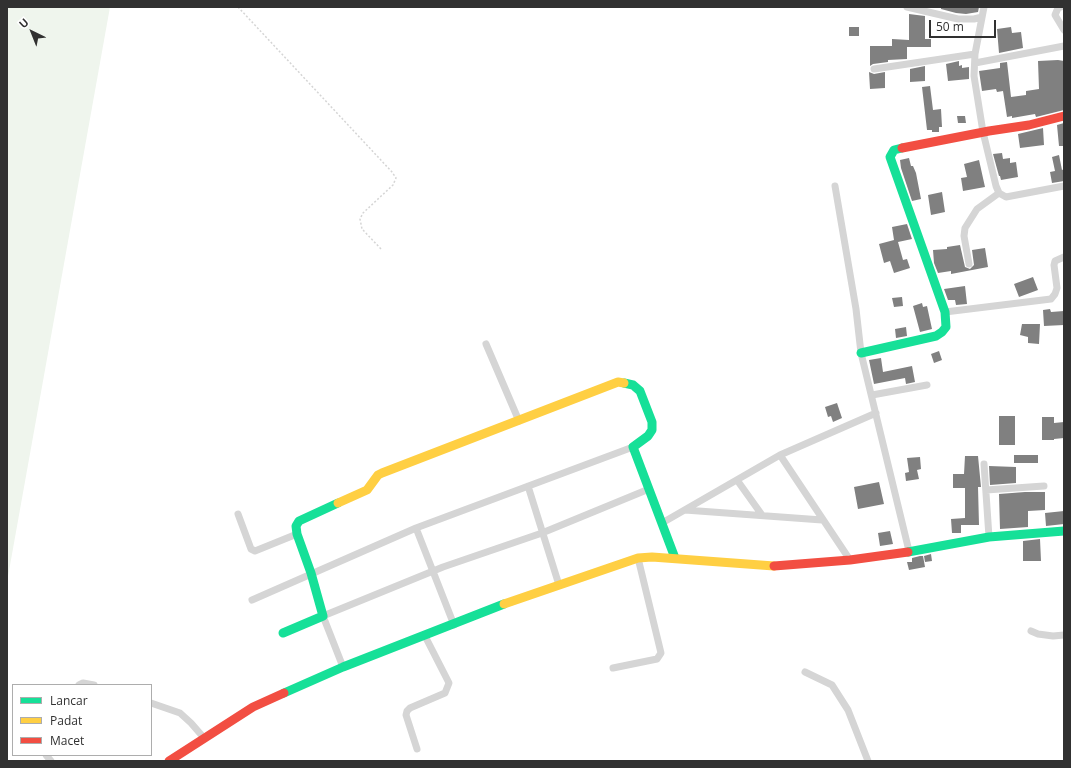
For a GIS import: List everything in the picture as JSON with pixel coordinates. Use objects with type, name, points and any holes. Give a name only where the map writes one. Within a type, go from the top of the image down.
[{"type":"street","points":[[907,7],[958,19],[974,19],[982,17]]},
{"type":"street","points":[[984,7],[975,54],[974,76],[983,132],[999,193],[1006,197],[1064,186]]},
{"type":"street","points":[[1061,7],[1058,8],[1055,15],[1064,30]]},
{"type":"street","points":[[975,63],[1064,46]]},
{"type":"street","points":[[874,69],[975,54]]},
{"type":"street","points":[[861,353],[936,336],[946,327],[945,312],[890,157],[894,150],[983,132],[1029,125],[1064,116]]},
{"type":"street","points":[[835,186],[856,309],[861,353],[910,551]]},
{"type":"street","points":[[969,264],[964,236],[965,228],[977,209],[999,193]]},
{"type":"street","points":[[945,312],[1050,299],[1056,294],[1057,288],[1054,264],[1056,261],[1064,257]]},
{"type":"street","points":[[486,344],[519,422]]},
{"type":"street","points":[[252,600],[311,573],[416,528],[633,447],[648,436],[652,430],[652,422],[640,390],[633,385],[618,382],[519,422],[382,473],[378,475],[367,490],[299,521],[296,526],[296,534],[311,573],[323,616],[343,667]]},
{"type":"street","points":[[872,395],[927,385]]},
{"type":"street","points":[[662,523],[780,455],[876,413]]},
{"type":"street","points":[[633,447],[675,558]]},
{"type":"street","points":[[780,455],[850,560]]},
{"type":"street","points":[[984,464],[989,537]]},
{"type":"street","points":[[737,480],[762,515]]},
{"type":"street","points":[[528,486],[559,584]]},
{"type":"street","points":[[986,490],[1044,486]]},
{"type":"street","points":[[283,633],[433,572],[542,533],[649,489]]},
{"type":"street","points":[[684,510],[822,520]]},
{"type":"street","points":[[238,514],[251,548],[255,551],[296,534]]},
{"type":"street","points":[[416,528],[454,625]]},
{"type":"street","points":[[169,761],[253,707],[343,667],[559,584],[638,558],[675,558],[772,566],[850,560],[891,555],[989,537],[1064,531]]},
{"type":"street","points":[[613,668],[657,659],[661,653],[638,558]]},
{"type":"street","points":[[1031,631],[1038,634],[1053,636],[1064,635]]},
{"type":"street","points":[[417,749],[406,715],[407,711],[410,708],[445,693],[449,683],[425,636]]},
{"type":"street","points":[[805,672],[832,685],[848,710],[868,761]]},
{"type":"street","points":[[152,703],[180,713],[204,738]]},
{"type":"path","points":[[238,7],[396,178],[393,185],[364,213],[360,219],[362,229],[382,250]]},
{"type":"shaded area","points":[[7,7],[110,7],[7,582]]},
{"type":"building","points":[[941,7],[979,7],[978,12],[966,14],[941,9]]},
{"type":"building","points":[[909,14],[925,16],[925,39],[931,39],[931,47],[907,47],[907,59],[888,60],[888,62],[873,64],[870,66],[870,46],[892,46],[892,39],[909,40]]},
{"type":"building","points":[[849,27],[859,27],[859,36],[849,36]]},
{"type":"building","points":[[1011,27],[1012,33],[1021,32],[1023,48],[999,53],[997,29]]},
{"type":"building","points":[[959,61],[959,66],[962,65],[962,68],[969,67],[969,79],[948,81],[946,64]]},
{"type":"building","points":[[1038,61],[1064,61],[1064,110],[1036,117],[1035,114],[1012,118],[1012,116],[1007,117],[1003,91],[997,92],[996,89],[982,91],[979,71],[1000,68],[1000,63],[1007,62],[1011,97],[1026,95],[1026,91],[1039,89]]},
{"type":"building","points":[[925,66],[925,81],[910,82],[910,69]]},
{"type":"building","points":[[869,72],[874,74],[885,72],[885,88],[870,89]]},
{"type":"building","points":[[930,86],[933,110],[941,109],[942,127],[939,127],[939,132],[927,130],[922,87]]},
{"type":"building","points":[[957,116],[965,116],[966,123],[958,123]]},
{"type":"building","points":[[1064,123],[1064,146],[1059,146],[1057,125]]},
{"type":"building","points":[[1043,128],[1044,145],[1020,148],[1018,134]]},
{"type":"building","points":[[1002,153],[1003,159],[1010,158],[1010,163],[1016,162],[1018,177],[1001,180],[993,154]]},
{"type":"building","points":[[1059,155],[1062,170],[1064,169],[1064,181],[1052,183],[1050,172],[1055,171],[1052,157]]},
{"type":"building","points":[[909,158],[911,166],[913,166],[916,173],[921,199],[912,201],[901,168],[900,160]]},
{"type":"building","points":[[979,160],[985,187],[963,191],[961,178],[967,177],[964,164]]},
{"type":"building","points":[[942,192],[945,212],[931,215],[928,195]]},
{"type":"building","points":[[907,224],[912,239],[898,242],[903,260],[907,259],[910,268],[894,273],[890,261],[884,263],[879,244],[894,240],[892,227]]},
{"type":"building","points":[[960,245],[965,267],[970,269],[974,265],[972,250],[985,248],[988,267],[951,274],[951,271],[938,273],[934,263],[933,250],[947,249],[947,247]]},
{"type":"building","points":[[1033,277],[1038,290],[1019,297],[1014,284]]},
{"type":"building","points":[[965,286],[967,304],[956,305],[955,300],[948,300],[944,289]]},
{"type":"building","points":[[902,297],[903,306],[894,307],[892,298]]},
{"type":"building","points":[[922,303],[923,307],[927,306],[932,329],[920,332],[913,306]]},
{"type":"building","points":[[1050,309],[1051,312],[1064,311],[1064,325],[1044,326],[1043,310]]},
{"type":"building","points":[[1022,324],[1040,324],[1039,344],[1028,343],[1028,337],[1020,335]]},
{"type":"building","points":[[906,327],[907,336],[896,338],[895,329]]},
{"type":"building","points":[[939,351],[942,360],[934,363],[931,354]]},
{"type":"building","points":[[881,358],[883,372],[912,366],[915,382],[906,384],[905,378],[874,384],[869,360]]},
{"type":"building","points":[[837,403],[842,418],[833,422],[831,416],[828,417],[825,407]]},
{"type":"building","points":[[999,416],[1015,416],[1015,445],[999,445]]},
{"type":"building","points":[[1042,417],[1054,417],[1054,423],[1064,422],[1064,438],[1042,440]]},
{"type":"building","points":[[1014,455],[1038,455],[1038,463],[1014,463]]},
{"type":"building","points":[[965,456],[978,456],[981,487],[978,487],[979,525],[961,525],[961,533],[952,533],[951,519],[965,518],[965,488],[953,488],[953,474],[964,474]]},
{"type":"building","points":[[920,457],[921,469],[917,470],[919,479],[906,481],[905,473],[909,472],[907,458]]},
{"type":"building","points":[[989,466],[1016,467],[1016,483],[990,485]]},
{"type":"building","points":[[879,482],[884,504],[858,509],[854,487]]},
{"type":"building","points":[[1045,492],[1045,510],[1028,511],[1028,527],[1000,529],[999,494]]},
{"type":"building","points":[[1064,511],[1064,524],[1046,526],[1045,513]]},
{"type":"building","points":[[890,531],[893,544],[880,546],[878,533]]},
{"type":"building","points":[[1040,539],[1041,561],[1023,561],[1023,541]]},
{"type":"building","points":[[931,554],[932,561],[925,562],[924,556]]},
{"type":"building","points":[[923,556],[925,567],[909,570],[907,562],[912,562],[912,558]]},
{"type":"traffic: fast","points":[[861,353],[936,336],[946,327],[945,312],[890,157],[894,150],[902,148]]},
{"type":"traffic: fast","points":[[624,383],[633,385],[640,391],[652,422],[652,430],[648,436],[633,447],[675,558]]},
{"type":"traffic: fast","points":[[283,633],[323,616],[311,573],[297,534],[296,526],[299,521],[338,503]]},
{"type":"traffic: fast","points":[[908,552],[989,537],[1064,531]]},
{"type":"traffic: fast","points":[[284,693],[343,667],[504,604]]},
{"type":"traffic: slow","points":[[338,503],[367,490],[378,475],[382,473],[618,382],[624,383]]},
{"type":"traffic: slow","points":[[504,604],[638,558],[652,557],[774,566]]},
{"type":"traffic: jam","points":[[902,148],[989,131],[1029,125],[1064,116]]},
{"type":"traffic: jam","points":[[774,566],[850,560],[908,552]]},
{"type":"traffic: jam","points":[[169,761],[253,707],[284,693]]}]
